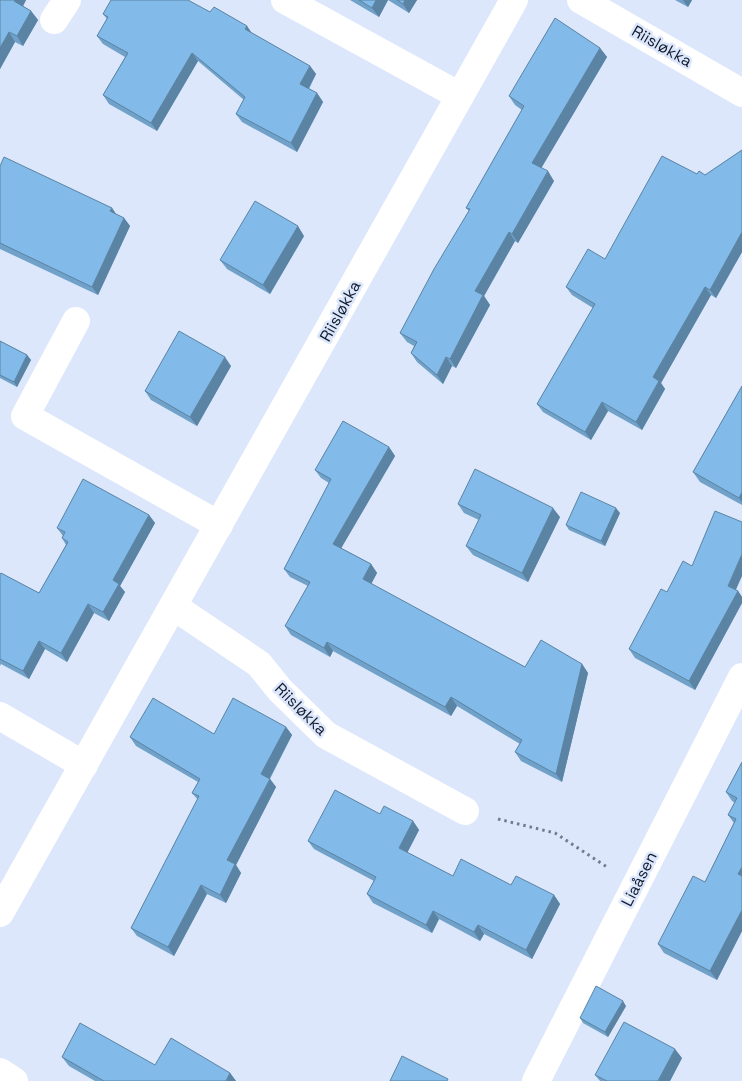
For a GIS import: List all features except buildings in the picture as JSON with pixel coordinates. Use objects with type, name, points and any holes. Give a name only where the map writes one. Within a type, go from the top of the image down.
[{"type":"street","points":[[285,0],[460,96]]},
{"type":"street","name":"Riisløkka","points":[[0,912],[514,0]]},
{"type":"street","name":"Riisløkka","points":[[582,0],[742,93]]},
{"type":"street","points":[[76,321],[25,416],[219,524]]},
{"type":"street","name":"Riisløkka","points":[[173,606],[259,664],[280,690],[326,735],[465,811]]},
{"type":"street","name":"Liaåsen","points":[[536,1081],[742,678]]},
{"type":"street","points":[[0,716],[84,765]]},
{"type":"street","points":[[0,1072],[14,1081]]},
{"type":"path","points":[[465,811],[555,833],[635,885]]}]
